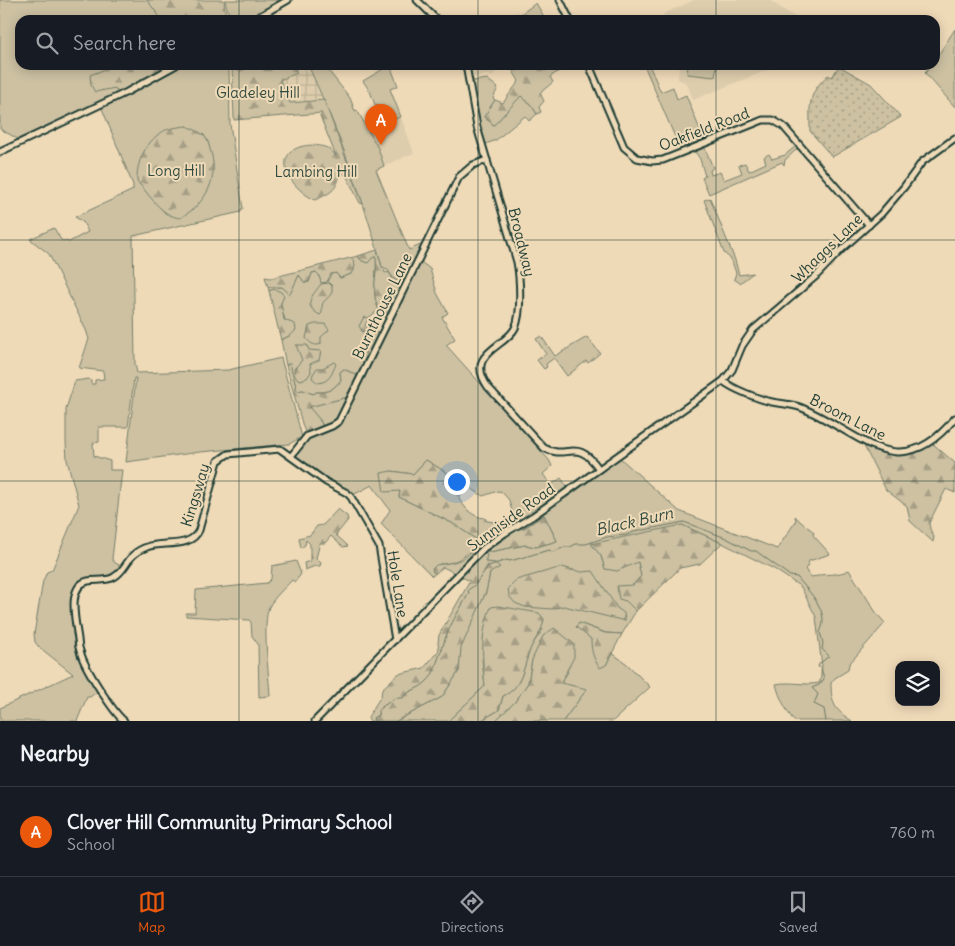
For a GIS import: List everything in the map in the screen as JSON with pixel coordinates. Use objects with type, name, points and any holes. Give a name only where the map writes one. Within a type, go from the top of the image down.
[{"type":"street","points":[[262,15],[288,0]]},
{"type":"street","points":[[418,0],[432,15]]},
{"type":"street","points":[[560,0],[568,15]]},
{"type":"street","points":[[0,152],[127,92],[167,70]]},
{"type":"street","name":"Broadway","points":[[467,70],[477,127],[517,262],[520,279],[516,326],[510,335],[492,348],[485,356],[482,365],[483,379],[540,445],[554,452],[583,452],[592,459],[599,469]]},
{"type":"street","name":"Oakfield Road","points":[[591,70],[621,141],[629,152],[637,158],[652,161],[663,160],[763,120],[773,120],[783,126],[869,224]]},
{"type":"street","name":"Whaggs Lane","points":[[723,381],[732,370],[742,346],[753,330],[816,276],[885,210],[922,162],[955,138]]},
{"type":"street","name":"Burnthouse Lane","points":[[292,455],[307,436],[332,426],[339,421],[459,177],[473,165],[487,160]]},
{"type":"street","name":"Sunniside Road","points":[[315,721],[484,548],[723,381]]},
{"type":"street","name":"Broom Lane","points":[[723,381],[765,400],[802,408],[865,443],[892,451],[907,451],[927,444],[955,418]]},
{"type":"street","name":"Kingsway","points":[[124,721],[117,714],[94,679],[80,654],[74,596],[78,587],[89,581],[114,578],[119,574],[130,557],[145,547],[187,541],[194,537],[198,530],[218,461],[228,454],[277,448],[284,450],[326,482],[347,493],[357,508]]},
{"type":"street","name":"Hole Lane","points":[[357,508],[377,541],[380,550],[395,640]]},
{"type":"shaded area","points":[[694,0],[769,0],[792,15],[664,15]]},
{"type":"shaded area","points":[[295,70],[310,70],[324,100],[290,103],[280,80],[297,74]]},
{"type":"shaded area","points":[[471,70],[497,70],[492,77],[487,75],[473,76]]},
{"type":"shaded area","points":[[679,70],[768,70],[693,100],[687,84],[678,79]]},
{"type":"shaded area","points":[[357,110],[370,132],[380,129],[383,123],[401,117],[414,153],[363,175]]},
{"type":"green space","points":[[0,0],[147,0],[164,15],[15,15],[15,70],[162,70],[140,83],[18,139],[0,129]]},
{"type":"green space","points":[[147,0],[224,0],[226,15],[158,15]]},
{"type":"green space","points":[[225,0],[281,0],[256,15],[229,15]]},
{"type":"green space","points":[[536,3],[543,15],[513,15],[521,14]]},
{"type":"green space","points":[[955,29],[955,107],[925,73],[928,70],[940,70],[940,52]]},
{"type":"green space","points":[[103,70],[162,70],[118,93],[115,88],[95,92],[91,85],[90,75]]},
{"type":"green space","points":[[170,70],[229,70],[230,124],[243,209],[241,209],[241,212],[133,236],[135,364],[137,373],[228,370],[281,358],[302,437],[289,444],[200,452],[126,462],[136,378],[134,378],[128,427],[99,427],[99,442],[93,443],[94,456],[110,461],[110,470],[122,470],[112,559],[119,565],[119,570],[107,578],[83,580],[77,585],[72,595],[73,634],[77,656],[98,691],[87,697],[77,721],[0,721],[0,708],[73,674],[39,647],[35,642],[34,634],[43,581],[47,572],[52,570],[79,505],[67,460],[66,409],[75,381],[89,379],[91,384],[95,384],[95,380],[104,379],[103,371],[79,368],[89,339],[86,330],[49,254],[30,239],[54,228],[61,240],[69,242],[88,232],[83,222],[75,217],[133,190],[133,185],[101,106]],"holes":[[[186,126],[204,135],[208,142],[210,185],[196,207],[166,214],[137,181]]]},
{"type":"green space","points":[[232,70],[296,70],[297,73],[280,80],[290,103],[324,100],[363,204],[360,203],[347,177],[340,170],[334,189],[315,200],[299,189],[287,173],[286,160],[293,150],[299,147],[313,145],[326,147],[336,156],[320,116],[322,113],[234,120]]},
{"type":"green space","points":[[310,70],[328,70],[350,98],[355,111],[357,110],[378,148],[384,166],[376,170],[409,250],[423,244],[404,285],[394,279],[387,269],[382,267],[363,205],[334,124]]},
{"type":"green space","points":[[382,70],[392,70],[398,86],[390,89],[401,117],[384,122],[377,104],[375,105],[370,91],[363,81]]},
{"type":"green space","points":[[560,70],[550,77],[553,82],[540,93],[544,101],[539,107],[541,112],[537,114],[532,106],[521,96],[494,125],[484,117],[495,100],[503,103],[519,81],[513,71]]},
{"type":"green space","points":[[646,70],[651,70],[661,92],[673,87],[677,99],[686,95],[704,140],[681,151]]},
{"type":"green space","points":[[687,70],[716,70],[715,77],[687,74]]},
{"type":"green space","points":[[836,70],[846,70],[871,84],[901,117],[832,157],[810,131],[810,107],[816,88],[828,75],[832,77]]},
{"type":"green space","points":[[487,79],[498,88],[493,98],[495,100],[484,117],[494,125],[521,95],[537,114],[529,121],[525,116],[496,140],[486,144],[475,108],[471,84],[473,81]]},
{"type":"green space","name":"Long Hill","points":[[186,126],[199,132],[207,139],[213,160],[213,170],[212,180],[204,198],[180,218],[167,213],[156,204],[137,181],[137,174],[143,153],[156,136],[167,130]]},
{"type":"green space","points":[[796,146],[798,148],[785,160],[784,165],[782,162],[709,194],[702,178],[705,176],[700,159],[694,150],[705,148],[713,168],[710,170],[711,175],[720,172],[724,180],[742,173],[739,165],[745,163],[749,171],[766,163],[764,157],[769,154],[772,159],[785,155]]},
{"type":"green space","points":[[710,198],[735,260],[739,275],[753,273],[740,283],[734,279],[736,273],[731,259],[724,253],[704,200]]},
{"type":"green space","points":[[377,250],[382,267],[387,269],[384,271],[385,273],[388,272],[394,279],[404,285],[391,311],[387,314],[379,310],[376,303],[376,257],[372,258],[368,263],[362,261],[358,256]]},
{"type":"green space","points":[[358,256],[362,261],[376,256],[375,296],[379,310],[368,318],[364,317],[361,330],[366,336],[365,354],[367,357],[358,376],[344,369],[340,372],[341,380],[330,390],[313,394],[303,390],[297,391],[290,364],[286,365],[281,340],[291,335],[274,289],[269,291],[268,287],[282,287],[290,293],[299,275],[305,283],[309,282],[312,273],[316,272],[319,275],[328,277],[336,273],[340,278],[354,271],[354,261],[350,258]]},
{"type":"green space","points":[[350,258],[354,261],[355,266],[351,274],[340,278],[336,273],[331,274],[327,282],[321,283],[316,272],[312,273],[309,282],[305,283],[299,275],[290,294],[282,287],[268,287],[265,277],[271,278]]},
{"type":"green space","points":[[421,262],[430,269],[437,293],[448,313],[442,317],[455,339],[446,345],[549,460],[552,466],[543,474],[551,485],[561,478],[568,488],[521,520],[512,511],[509,500],[502,492],[498,491],[483,496],[426,460],[413,474],[391,471],[400,491],[399,497],[452,523],[485,545],[481,544],[457,560],[446,564],[439,564],[433,572],[436,573],[432,576],[381,524],[390,510],[372,485],[353,495],[346,489],[331,483],[295,455],[303,442],[340,424]]},
{"type":"green space","points":[[329,283],[332,286],[332,292],[323,303],[320,315],[311,308],[310,300],[321,284]]},
{"type":"green space","points":[[274,289],[281,292],[284,296],[281,303],[284,320],[295,324],[296,330],[281,340],[269,291]]},
{"type":"green space","points":[[364,317],[368,318],[365,326],[378,334],[367,357],[364,348],[366,339],[359,326]]},
{"type":"green space","points":[[325,324],[329,330],[321,337],[321,344],[319,345],[312,344],[306,338],[309,326]]},
{"type":"green space","points":[[541,336],[555,356],[587,337],[600,353],[567,376],[554,358],[546,364],[547,367],[544,369],[537,360],[546,354],[536,339]]},
{"type":"green space","points":[[296,345],[307,345],[309,350],[321,351],[319,360],[310,364],[311,372],[307,378],[300,380],[295,377],[294,369],[302,360]]},
{"type":"green space","points":[[334,362],[336,364],[333,371],[325,381],[318,383],[312,378],[317,368],[323,368]]},
{"type":"green space","points":[[290,363],[297,391],[303,390],[313,394],[330,390],[341,380],[340,372],[344,369],[358,376],[348,397],[309,407],[320,420],[323,427],[306,434],[286,365]]},
{"type":"green space","points":[[348,397],[336,419],[323,427],[320,420],[308,407]]},
{"type":"green space","points":[[932,443],[955,463],[955,493],[946,489],[929,523],[934,537],[933,542],[910,521],[907,506],[886,490],[864,446],[882,452],[899,454],[924,448]]},
{"type":"green space","points":[[620,458],[679,511],[777,549],[796,521],[795,516],[814,532],[813,535],[830,554],[809,561],[805,569],[810,577],[838,574],[849,570],[877,614],[885,623],[849,664],[848,670],[835,678],[831,683],[835,706],[852,721],[794,721],[779,694],[776,684],[814,684],[819,683],[820,679],[822,667],[816,617],[801,587],[774,569],[682,525],[601,556],[605,569],[638,562],[641,576],[633,585],[626,601],[636,611],[622,634],[606,633],[579,623],[606,665],[612,653],[627,664],[650,687],[613,721],[563,721],[586,690],[561,683],[568,672],[532,660],[528,683],[515,702],[496,721],[480,721],[499,710],[503,696],[515,687],[524,669],[530,649],[543,629],[482,659],[485,686],[448,721],[396,721],[442,697],[459,671],[460,648],[486,592],[490,573],[495,563],[485,562],[485,551],[487,549],[489,552],[525,545],[536,547],[557,541],[544,515],[522,529],[517,528],[572,494]]},
{"type":"green space","points":[[426,460],[465,484],[459,499],[470,512],[485,518],[487,521],[513,524],[485,545],[452,523],[399,497],[400,491],[384,492],[381,473],[391,471],[413,474]]},
{"type":"green space","points":[[338,509],[347,516],[348,520],[336,535],[348,546],[343,547],[331,536],[325,543],[320,543],[316,558],[321,563],[320,566],[305,570],[304,563],[310,561],[310,544],[306,540],[305,545],[301,548],[299,538],[310,535],[317,526],[323,525]]},
{"type":"green space","points":[[544,515],[557,541],[536,547],[525,545],[489,552],[487,549],[517,528],[523,529]]},
{"type":"green space","points":[[682,525],[722,543],[700,564],[680,568],[636,611],[626,601],[619,599],[617,586],[633,585],[641,576],[638,562],[617,571],[605,569],[601,556],[591,544]]},
{"type":"green space","points":[[481,544],[483,545],[455,573],[443,567],[436,573],[433,572],[432,569],[436,565],[460,560]]},
{"type":"green space","points":[[485,551],[487,555],[485,562],[495,563],[500,567],[490,573],[486,592],[461,648],[459,671],[442,697],[396,721],[369,721],[368,717],[381,696],[382,689],[398,674],[424,668],[439,650],[439,635],[470,581],[460,576]]},
{"type":"green space","points":[[296,561],[301,574],[295,582],[292,580],[269,607],[266,637],[270,696],[259,697],[258,644],[252,636],[251,622],[249,620],[186,616],[186,613],[195,613],[196,590],[267,583],[271,579],[272,566]]},
{"type":"green space","points":[[562,567],[581,572],[593,571],[617,608],[624,613],[625,621],[564,606],[552,609],[525,607],[515,603],[509,596],[508,588],[516,580]]},
{"type":"green space","points":[[498,606],[539,613],[544,619],[542,628],[530,650],[521,677],[514,688],[503,696],[499,710],[480,721],[448,721],[485,686],[483,636],[491,607]]},
{"type":"green space","points":[[579,623],[605,633],[622,634],[606,665],[600,668],[598,665],[591,647],[591,639],[576,627]]},
{"type":"green space","points":[[554,628],[574,644],[574,657],[561,683],[587,689],[563,721],[495,721],[515,702],[528,683],[532,660],[543,636]]},
{"type":"waterway","name":"Black Burn","points":[[374,721],[373,718],[378,715],[379,709],[395,698],[403,698],[429,679],[434,671],[442,650],[441,647],[454,618],[469,593],[468,590],[475,585],[488,566],[549,550],[553,552],[576,544],[586,544],[607,537],[626,535],[639,530],[684,522],[726,538],[751,551],[756,551],[790,576],[797,577],[817,603],[823,617],[823,625],[820,632],[823,643],[822,649],[829,656],[818,667],[821,667],[824,679],[819,685],[812,688],[818,694],[814,704],[824,709],[826,721]]},
{"type":"place","name":"Clover Hill Community Primary School","points":[[381,145]]},
{"type":"park label","name":"Gladeley Hill","points":[[258,92]]},
{"type":"park label","name":"Lambing Hill","points":[[316,171]]}]
